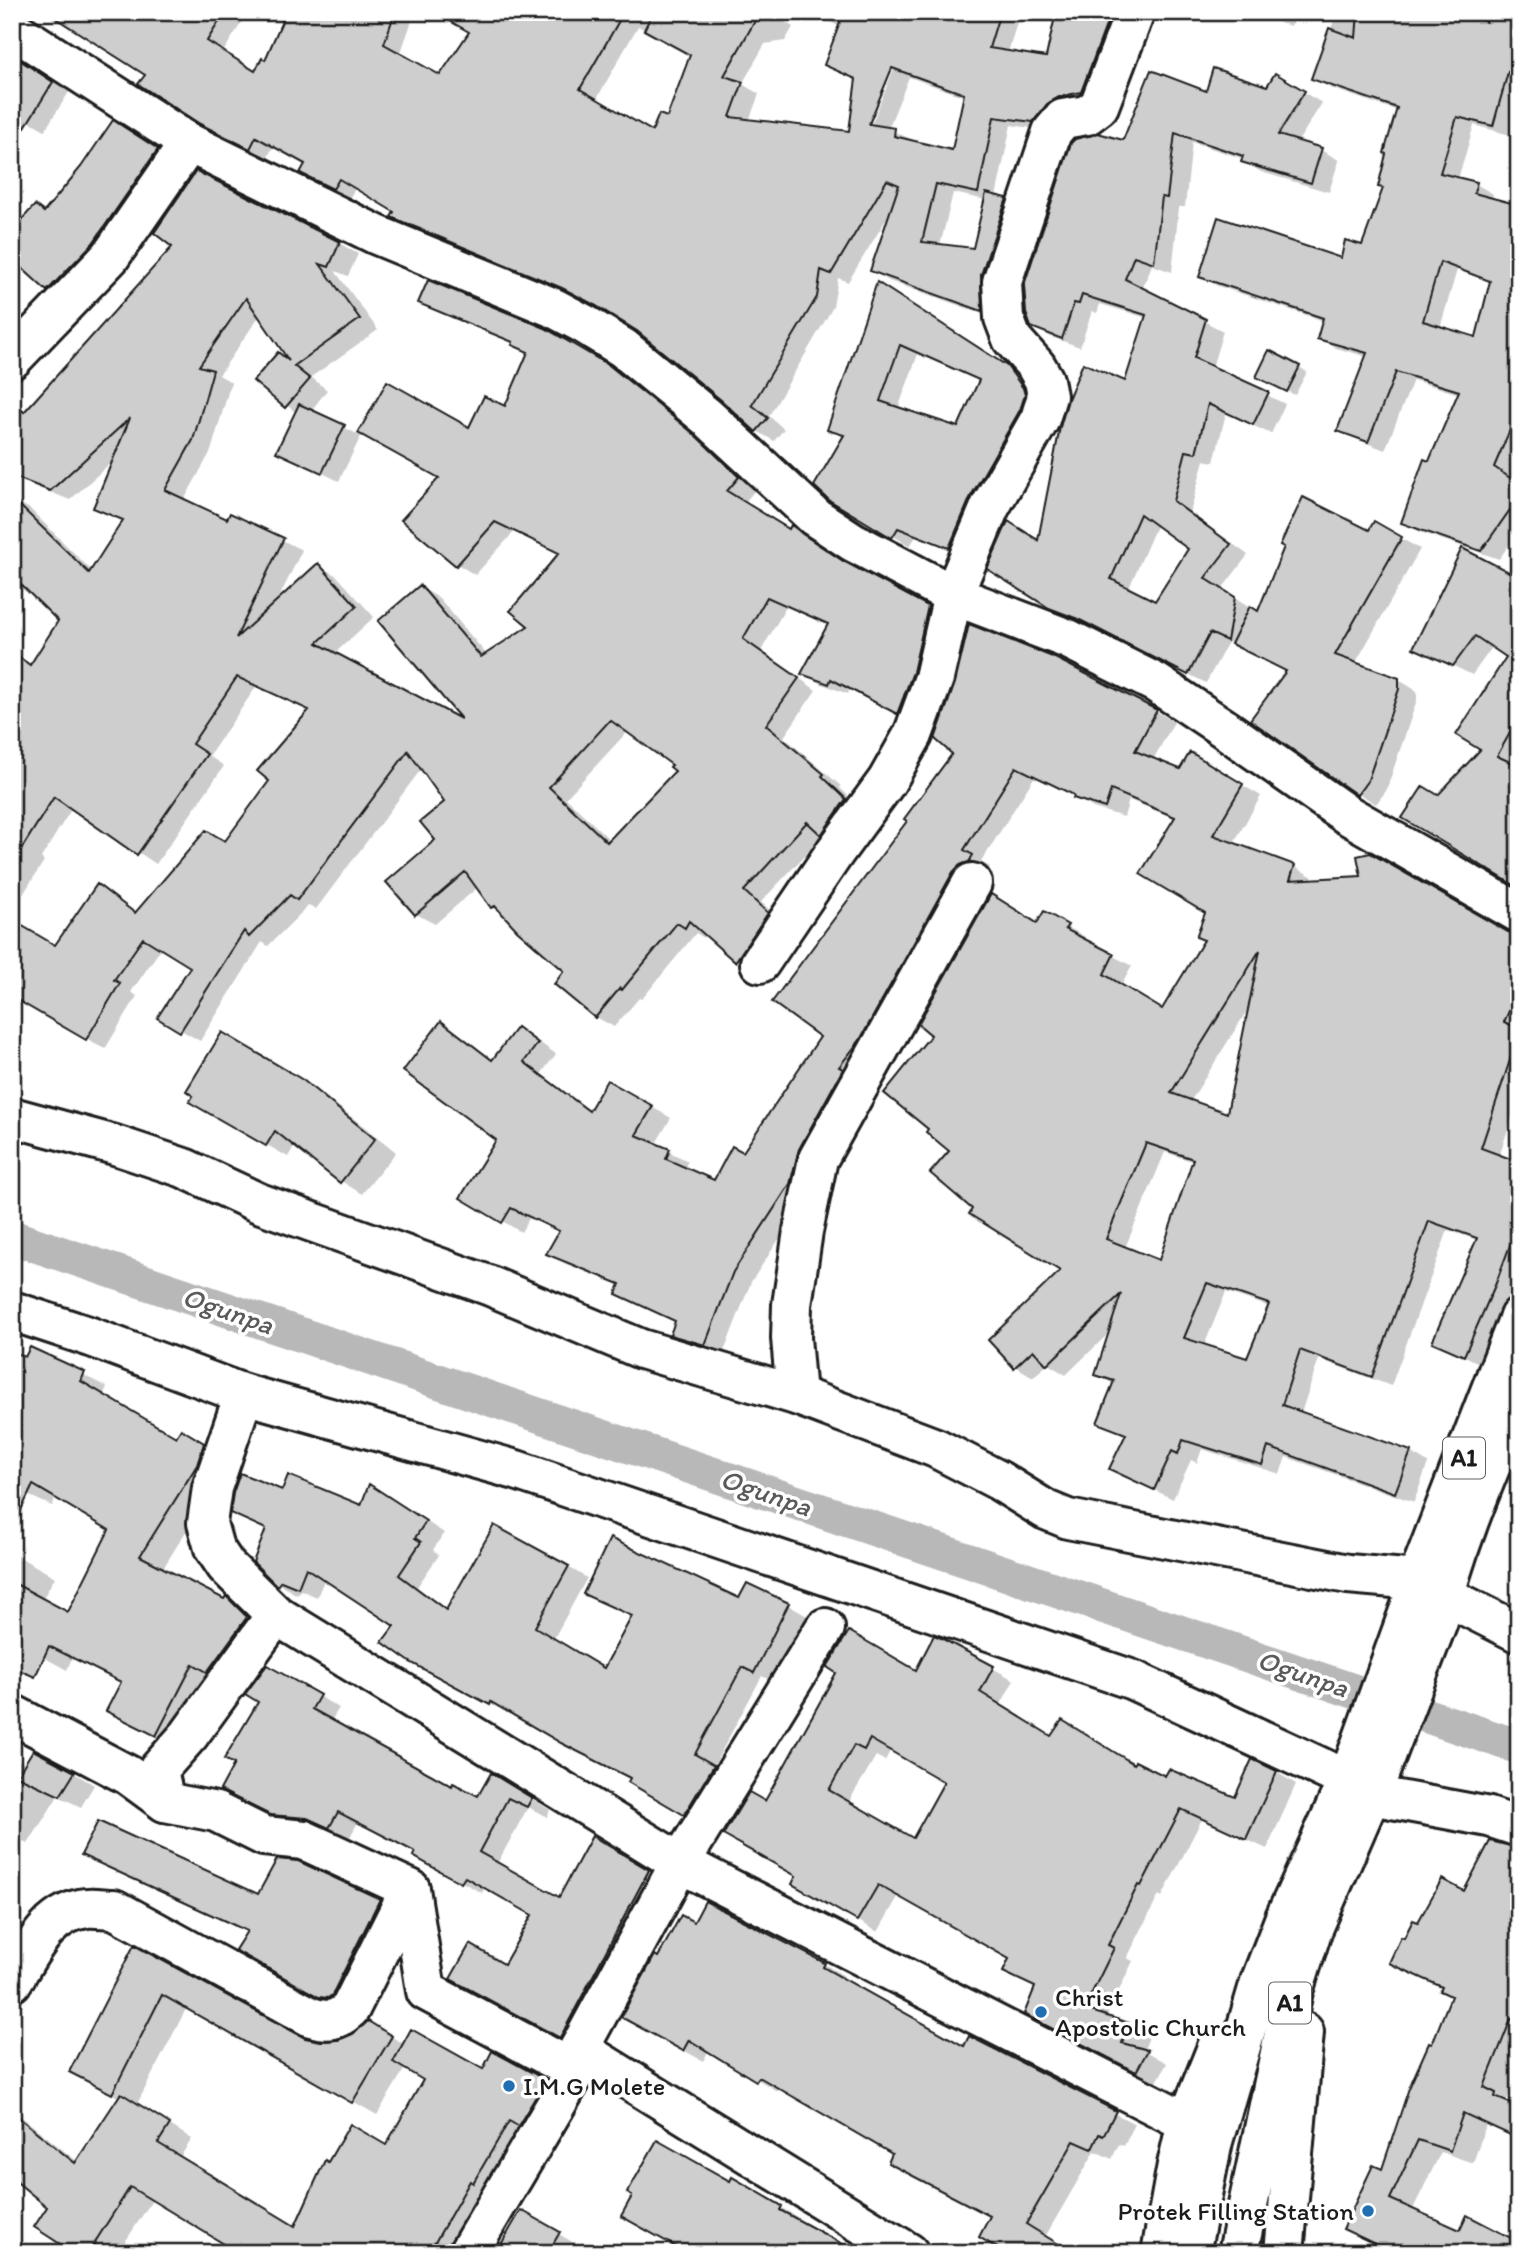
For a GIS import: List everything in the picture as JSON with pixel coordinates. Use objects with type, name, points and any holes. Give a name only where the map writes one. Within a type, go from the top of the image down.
[{"type":"main road","points":[[760,963],[887,781],[912,734],[934,678],[953,595],[990,507],[1040,419],[1047,396],[1044,380],[1037,366],[1012,339],[1004,318],[1002,282],[1052,132],[1063,119],[1087,116],[1099,106],[1135,12]]},
{"type":"main road","points":[[12,29],[189,144],[376,235],[554,308],[594,330],[623,348],[707,417],[815,517],[853,542],[953,595],[1068,639],[1156,683],[1346,814],[1519,913]]},
{"type":"main road","points":[[12,359],[110,257],[189,144]]},
{"type":"main road","points":[[796,1395],[791,1338],[792,1305],[803,1231],[818,1159],[972,883]]},
{"type":"main road","points":[[12,1117],[115,1145],[184,1168],[259,1203],[488,1285],[641,1349],[796,1395],[936,1448],[998,1479],[1046,1510],[1068,1519],[1348,1574],[1428,1599],[1519,1633]]},
{"type":"main road","points":[[12,1311],[91,1337],[244,1394],[516,1470],[1133,1680],[1364,1772],[1519,1827]]},
{"type":"main road","name":"A1","points":[[1190,2253],[1213,2141],[1260,1982],[1298,1925],[1364,1772],[1428,1599],[1519,1317]]},
{"type":"main road","points":[[244,1394],[212,1488],[207,1522],[214,1548],[226,1566],[276,1615],[680,1863],[1187,2122]]},
{"type":"main road","name":"A1","points":[[1428,1599],[1485,1479],[1519,1398]]},
{"type":"main road","points":[[165,1802],[158,1770],[189,1735],[276,1615]]},
{"type":"main road","points":[[468,2253],[578,2060],[680,1863],[825,1628]]},
{"type":"main road","points":[[12,1714],[128,1775],[165,1802],[216,1812],[264,1836],[304,1840],[410,1889]]},
{"type":"main road","points":[[12,1982],[50,1924],[65,1914],[86,1908],[114,1909],[311,2017],[324,2021],[339,2019],[350,2009],[410,1889]]},
{"type":"main road","points":[[410,1889],[426,1991],[578,2060],[909,2253]]},
{"type":"main road","points":[[1161,2253],[1187,2122],[1235,2001],[1298,1925]]},
{"type":"main road","points":[[1284,2253],[1300,2086],[1298,1925]]},
{"type":"main road","name":"A1","points":[[1238,2253],[1293,1991],[1298,1925]]},
{"type":"building","points":[[46,12],[225,12],[207,41],[255,71],[262,58],[265,60],[286,12],[395,12],[384,44],[440,75],[469,32],[434,12],[624,12],[580,89],[652,131],[659,114],[667,117],[690,55],[644,30],[653,12],[760,12],[724,76],[743,82],[730,117],[849,131],[856,79],[824,65],[844,12],[1000,12],[989,48],[1046,57],[1056,12],[1111,12],[1081,92],[1059,97],[1047,104],[1033,122],[994,117],[978,193],[936,184],[922,242],[973,248],[986,193],[1007,198],[981,275],[982,311],[870,271],[899,185],[887,180],[831,274],[821,270],[817,297],[752,405],[768,418],[756,432],[637,331],[595,305],[562,288],[391,217],[394,212],[339,179],[333,189],[300,173],[305,164],[256,137],[250,149],[200,124],[138,84],[145,75]],"holes":[[[892,68],[964,94],[952,150],[894,136],[895,128],[869,124]]]},
{"type":"building","points":[[1358,12],[1463,12],[1486,22],[1489,12],[1519,12],[1519,74],[1508,72],[1493,126],[1457,117],[1440,173],[1477,182],[1474,193],[1519,205],[1519,409],[1494,467],[1519,484],[1519,497],[1481,551],[1401,523],[1424,459],[1429,461],[1459,391],[1396,372],[1368,442],[1337,431],[1367,353],[1317,339],[1323,318],[1199,277],[1218,217],[1341,258],[1345,240],[1362,245],[1383,188],[1378,187],[1386,154],[1384,153],[1397,108],[1311,79],[1329,28],[1356,38]],"holes":[[[1440,262],[1490,281],[1476,337],[1423,321]]]},
{"type":"building","points":[[12,55],[53,82],[12,148]]},
{"type":"building","points":[[1213,68],[1267,86],[1275,73],[1305,91],[1278,135],[1322,148],[1311,183],[1241,162],[1243,156],[1175,133],[1167,198],[1162,197],[1154,263],[1134,256],[1125,279],[1206,319],[1194,358],[1269,392],[1253,425],[1208,404],[1196,453],[1186,451],[1173,501],[1231,544],[1205,578],[1235,597],[1227,641],[1210,633],[1188,675],[1078,619],[1049,608],[987,569],[1008,521],[1038,540],[1060,427],[1083,363],[1125,381],[1146,315],[1082,295],[1079,304],[1074,303],[1062,339],[1031,327],[1026,313],[1024,285],[1071,143],[1075,139],[1098,133],[1123,140],[1151,70],[1206,91]],"holes":[[[1140,514],[1188,549],[1155,601],[1111,579]]]},
{"type":"building","points":[[113,120],[158,149],[93,243],[47,291],[12,259],[12,230],[35,205],[44,212],[81,167]]},
{"type":"building","points":[[196,171],[340,242],[329,267],[320,264],[360,319],[294,366],[310,379],[285,408],[253,381],[278,352],[289,361],[246,298],[199,366],[213,370],[193,440],[165,490],[227,519],[230,513],[284,538],[236,638],[318,563],[357,606],[317,643],[461,719],[378,621],[420,585],[481,657],[528,626],[510,611],[559,553],[495,522],[456,566],[401,520],[439,478],[358,433],[387,381],[469,427],[484,396],[505,406],[528,352],[512,345],[513,342],[418,303],[428,280],[545,328],[610,366],[693,433],[739,477],[727,491],[789,529],[791,525],[843,561],[928,606],[913,672],[897,714],[831,679],[829,684],[801,674],[828,624],[767,597],[743,639],[799,678],[766,725],[824,774],[822,776],[846,799],[821,835],[807,822],[744,891],[768,913],[735,962],[689,921],[685,928],[677,923],[622,990],[620,988],[595,1018],[554,984],[564,971],[517,930],[495,906],[491,908],[465,872],[415,915],[386,882],[435,840],[420,822],[444,802],[408,751],[297,900],[290,895],[249,937],[244,931],[180,1032],[157,1018],[190,967],[143,938],[114,980],[120,983],[86,1040],[12,997],[12,920],[55,945],[97,884],[135,913],[206,830],[225,841],[269,781],[257,771],[309,710],[237,677],[192,744],[207,754],[137,855],[54,797],[12,864],[12,652],[30,665],[58,621],[12,576],[12,498],[89,573],[123,520],[93,508],[130,418],[50,491],[12,476],[12,402],[24,412],[172,247],[154,233]],"holes":[[[610,720],[672,765],[670,767],[675,771],[607,842],[549,787]]]},
{"type":"building","points":[[877,282],[1007,366],[1025,395],[1020,410],[971,496],[949,548],[898,528],[892,538],[829,500],[814,486],[844,435],[827,430]],"holes":[[[900,345],[979,380],[958,427],[880,401]]]},
{"type":"building","points":[[1269,350],[1300,366],[1287,392],[1256,377]]},
{"type":"building","points":[[299,404],[345,425],[322,473],[276,452]]},
{"type":"building","points":[[1303,497],[1369,530],[1374,521],[1402,537],[1335,655],[1399,678],[1399,689],[1368,780],[1357,795],[1250,720],[1286,671],[1231,644],[1250,606],[1258,611],[1284,547],[1280,545]]},
{"type":"building","points":[[1462,548],[1519,577],[1519,717],[1497,756],[1519,766],[1519,888],[1402,818],[1423,786],[1438,795],[1480,750],[1456,735],[1506,657],[1475,636],[1453,666],[1413,648]]},
{"type":"building","points":[[969,624],[1055,658],[1157,710],[1135,751],[1180,769],[1190,752],[1243,784],[1213,835],[1295,865],[1290,880],[1361,876],[1357,856],[1370,853],[1508,932],[1519,935],[1519,989],[1504,1022],[1518,1028],[1511,1044],[1515,1045],[1481,1148],[1519,1162],[1519,1221],[1464,1356],[1432,1342],[1477,1238],[1429,1221],[1372,1377],[1300,1350],[1282,1405],[1411,1451],[1395,1493],[1268,1447],[1262,1465],[1183,1440],[1178,1454],[1172,1451],[1154,1490],[1109,1469],[1126,1434],[1097,1423],[1114,1381],[1095,1375],[1121,1294],[1047,1365],[1033,1350],[1014,1368],[988,1340],[1060,1271],[969,1214],[972,1209],[930,1173],[949,1151],[926,1132],[928,1129],[884,1093],[931,1035],[918,1024],[991,894],[1037,923],[1044,911],[1068,925],[1065,929],[1114,954],[1104,974],[1162,1009],[1204,940],[1196,937],[1205,913],[1140,874],[1175,817],[1111,790],[1105,808],[1073,798],[1074,795],[1016,767],[964,850],[973,855],[969,862],[960,865],[953,872],[860,1040],[839,1067],[843,1069],[799,1149],[790,1184],[733,1272],[705,1345],[670,1335],[675,1321],[616,1294],[620,1284],[546,1254],[559,1231],[511,1208],[502,1223],[460,1198],[496,1140],[403,1071],[441,1021],[492,1060],[517,1027],[538,1043],[524,1062],[589,1111],[607,1080],[653,1106],[636,1135],[670,1149],[666,1159],[714,1180],[732,1146],[743,1152],[820,1037],[772,1002],[907,821],[904,819],[952,754],[935,739],[955,683]],"holes":[[[1260,950],[1227,1113],[1171,1093]],[[1146,1143],[1193,1159],[1159,1260],[1106,1239]],[[1207,1283],[1269,1304],[1247,1358],[1184,1338]]]},
{"type":"building","points":[[222,1032],[303,1080],[375,1139],[340,1183],[275,1131],[266,1146],[189,1102],[193,1096],[186,1091]]},
{"type":"building","points":[[30,1347],[85,1372],[81,1381],[176,1437],[181,1429],[204,1443],[197,1465],[140,1556],[224,1599],[226,1596],[247,1617],[207,1672],[193,1664],[156,1736],[106,1711],[121,1682],[49,1646],[35,1677],[12,1667],[12,1582],[68,1612],[109,1530],[33,1485],[12,1529],[12,1351],[25,1357]]},
{"type":"building","points":[[240,1473],[282,1490],[288,1475],[361,1505],[369,1484],[426,1521],[415,1538],[421,1542],[399,1575],[446,1610],[494,1525],[569,1566],[535,1627],[604,1668],[632,1616],[583,1594],[610,1538],[739,1598],[747,1583],[789,1603],[754,1673],[742,1667],[695,1754],[714,1765],[684,1815],[628,1782],[630,1778],[561,1743],[491,1702],[490,1705],[410,1662],[382,1642],[394,1626],[306,1568],[298,1588],[281,1581],[277,1586],[253,1562],[266,1529],[230,1513]]},
{"type":"building","points":[[849,1631],[916,1670],[934,1635],[994,1666],[980,1692],[1051,1736],[1062,1720],[1134,1764],[1135,1761],[1165,1776],[1169,1769],[1235,1797],[1252,1759],[1277,1771],[1246,1839],[1181,1809],[1108,1945],[1114,1948],[1084,2009],[1129,2023],[1122,2043],[1148,2050],[1136,2072],[1024,2014],[1035,1987],[1003,1972],[1009,1959],[878,1885],[857,1921],[792,1884],[796,1876],[723,1835],[749,1792],[765,1801],[836,1673],[827,1667]],"holes":[[[870,1739],[944,1782],[913,1838],[829,1790],[854,1745],[864,1750]]]},
{"type":"building","points":[[267,1665],[320,1695],[312,1709],[452,1786],[453,1783],[478,1796],[491,1773],[532,1798],[527,1807],[508,1798],[479,1852],[559,1897],[592,1836],[649,1870],[560,2038],[450,1979],[470,1944],[504,1964],[532,1915],[465,1877],[461,1883],[413,1856],[415,1852],[338,1812],[329,1828],[307,1818],[270,1815],[220,1790],[234,1764],[224,1759],[258,1702],[245,1694]]},
{"type":"building","points":[[33,1750],[75,1772],[60,1796],[17,1776]]},
{"type":"building","points":[[98,1821],[258,1894],[277,1859],[298,1861],[380,1899],[332,1995],[328,1998],[319,1997],[235,1950],[247,1931],[81,1855]]},
{"type":"building","points":[[1490,1841],[1519,1848],[1519,2022],[1511,2019],[1484,2087],[1496,2093],[1495,2097],[1519,2107],[1519,2139],[1463,2113],[1450,2151],[1418,2140],[1390,2199],[1460,2230],[1467,2215],[1519,2242],[1519,2253],[1394,2253],[1343,2229],[1373,2165],[1382,2169],[1409,2088],[1429,2043],[1432,2044],[1451,1996],[1440,1991],[1442,1987],[1389,1963],[1401,1937],[1404,1938],[1413,1920],[1418,1922],[1442,1879],[1464,1891]]},
{"type":"building","points":[[705,1901],[825,1963],[823,1967],[964,2046],[969,2036],[1116,2111],[1103,2136],[1099,2134],[1092,2149],[1074,2141],[1026,2224],[1073,2253],[1006,2253],[979,2237],[990,2216],[888,2163],[892,2154],[759,2077],[756,2081],[689,2040],[683,2051],[621,2017],[655,1955],[658,1957],[681,1915],[694,1922]]},
{"type":"building","points":[[134,1945],[305,2038],[338,2040],[353,2034],[368,2021],[392,2036],[352,2103],[162,1995],[112,2094],[69,2072]]},
{"type":"building","points":[[411,2029],[483,2069],[492,2051],[546,2080],[518,2126],[509,2121],[473,2183],[470,2181],[429,2253],[239,2253],[130,2187],[88,2253],[74,2253],[34,2227],[47,2207],[12,2178],[12,2112],[75,2163],[121,2093],[170,2124],[158,2143],[295,2226],[325,2160],[328,2162],[350,2124],[386,2145],[423,2080],[393,2062]]},
{"type":"building","points":[[657,2140],[730,2181],[732,2177],[782,2206],[780,2210],[859,2253],[687,2253],[621,2216],[632,2196],[627,2193]]},
{"type":"building","points":[[521,2210],[560,2232],[548,2253],[496,2253]]},
{"type":"waterway","name":"Ogunpa","points":[[12,1237],[1519,1747]]},
{"type":"place","name":"Christ Apostolic Church","points":[[1041,2012]]},
{"type":"place","name":"I.M.G Molete","points":[[509,2086]]},
{"type":"place","name":"Protek Filling Station","points":[[1368,2211]]}]
